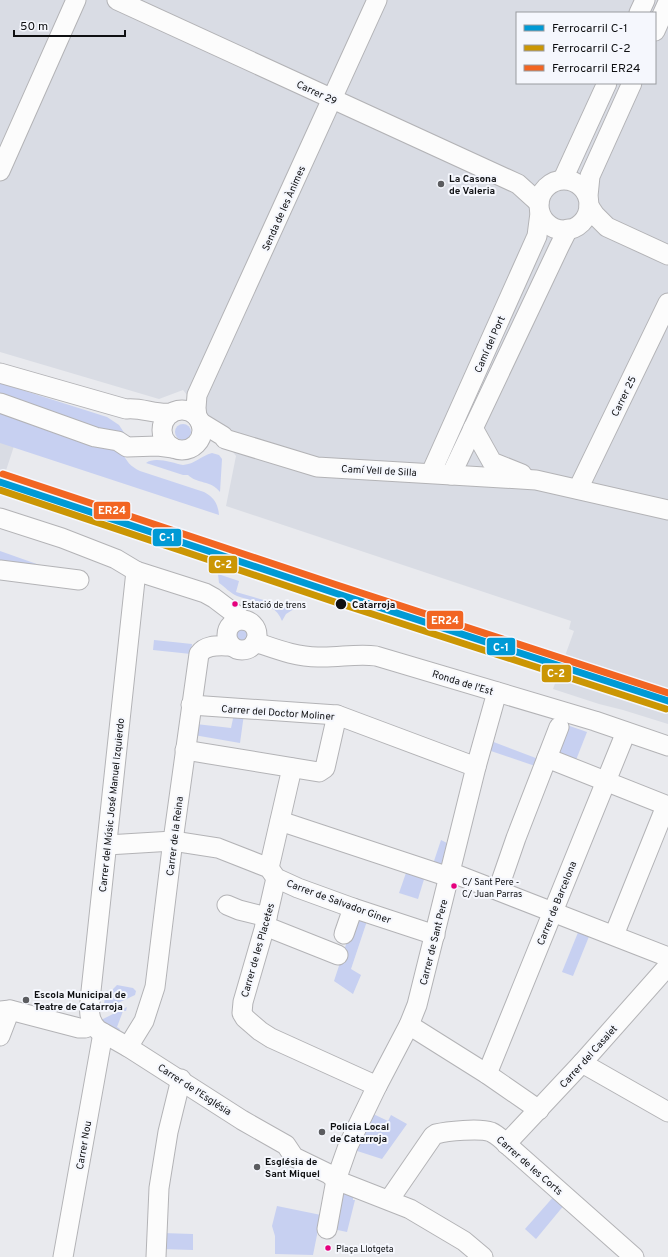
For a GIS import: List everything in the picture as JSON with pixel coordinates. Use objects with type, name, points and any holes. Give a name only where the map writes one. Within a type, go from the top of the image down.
[{"type":"street","points":[[0,171],[76,0]]},
{"type":"street","name":"Carrer 29","points":[[117,0],[518,184],[539,208]]},
{"type":"street","name":"Senda de les Ànimes","points":[[198,419],[196,408],[197,395],[377,0]]},
{"type":"street","points":[[639,12],[645,0]]},
{"type":"street","points":[[656,29],[668,2]]},
{"type":"street","points":[[606,84],[555,182],[543,191],[539,208],[543,219],[554,228],[568,230],[576,227],[583,221],[587,214],[590,176],[632,84]]},
{"type":"street","points":[[555,182],[570,180],[578,183],[584,189],[595,215],[607,227],[668,255]]},
{"type":"street","name":"Carrer 29","points":[[518,184],[555,182]]},
{"type":"street","name":"Camí del Port","points":[[431,473],[537,236],[539,208]]},
{"type":"street","name":"Camí del Port","points":[[451,475],[558,247],[568,230]]},
{"type":"street","name":"Carrer 25","points":[[578,489],[668,303]]},
{"type":"street","points":[[0,373],[126,409],[134,408],[162,414],[166,423],[165,440],[173,448]]},
{"type":"street","points":[[0,403],[95,437],[118,441],[127,447],[158,446],[184,449],[195,445],[199,440],[201,428],[198,419],[193,412],[182,410],[145,437],[128,438],[118,441]]},
{"type":"street","name":"Camí Vell de Silla","points":[[198,419],[223,436],[225,439]]},
{"type":"street","name":"Camí Vell de Silla","points":[[473,428],[492,462],[536,480]]},
{"type":"street","name":"Camí Vell de Silla","points":[[195,445],[225,439],[317,467],[536,480],[668,510]]},
{"type":"street","points":[[0,518],[62,538],[116,559],[136,571]]},
{"type":"street","points":[[0,531],[115,568],[136,571],[205,593],[220,610],[234,632],[235,649],[241,651],[252,647],[257,636],[253,625],[248,622],[234,632]]},
{"type":"street","points":[[0,570],[79,580]]},
{"type":"street","name":"Carrer del Músic José Manuel Izquierdo","points":[[98,1029],[89,1012],[136,571]]},
{"type":"street","name":"Carrer de la Reina","points":[[128,1047],[144,1021],[155,986],[185,750],[199,654],[201,651],[234,632]]},
{"type":"street","name":"Ronda de l'Est","points":[[255,642],[302,656],[328,658],[361,655],[376,656],[595,721],[668,746]]},
{"type":"street","name":"Carrer de Sant Pere","points":[[327,1229],[336,1180],[348,1146],[409,1025],[417,1005],[476,767],[497,692]]},
{"type":"street","name":"Carrer del Doctor Moliner","points":[[191,705],[337,715],[476,767]]},
{"type":"street","points":[[185,750],[319,772],[323,770],[337,715]]},
{"type":"street","points":[[498,890],[516,838],[559,727]]},
{"type":"street","name":"Carrer de Barcelona","points":[[487,1074],[626,732]]},
{"type":"street","points":[[547,758],[667,806],[614,935]]},
{"type":"street","name":"Carrer de les Placetes","points":[[292,768],[280,821],[266,922],[243,1002],[242,1013],[245,1018],[260,1032],[271,1038],[377,1086]]},
{"type":"street","points":[[280,821],[498,890],[668,957]]},
{"type":"street","name":"Carrer de Salvador Giner","points":[[107,845],[173,841],[218,848],[273,873],[298,888],[435,935]]},
{"type":"street","points":[[227,905],[338,956]]},
{"type":"street","points":[[344,934],[353,908]]},
{"type":"street","name":"Carrer del Casalet","points":[[506,1144],[582,1063],[668,966]]},
{"type":"street","points":[[0,1036],[5,1010],[79,1028],[98,1029]]},
{"type":"street","points":[[409,1025],[487,1074],[539,1110]]},
{"type":"street","name":"Carrer de l'Església","points":[[98,1029],[181,1080],[242,1120],[286,1145],[294,1157],[329,1174],[336,1180],[410,1209],[464,1241],[483,1257]]},
{"type":"street","name":"Carrer Nou","points":[[63,1257],[98,1029]]},
{"type":"street","points":[[582,1063],[668,1112]]},
{"type":"street","points":[[156,1257],[159,1188],[168,1132],[181,1080]]},
{"type":"street","name":"Carrer de les Corts","points":[[389,1200],[436,1134],[485,1131],[493,1133],[634,1257]]},
{"type":"shaded area","points":[[0,0],[668,0],[668,724],[553,689],[574,631],[569,629],[571,621],[226,506],[236,456],[183,390],[159,399],[0,352]]},
{"type":"shaded area","points":[[0,383],[107,417],[119,425],[125,434],[113,433],[0,394]]},
{"type":"shaded area","points":[[0,413],[87,444],[122,452],[129,463],[140,471],[204,492],[215,501],[218,507],[219,515],[0,443]]},
{"type":"shaded area","points":[[180,424],[186,424],[191,429],[189,438],[186,440],[180,440],[175,435],[175,429]]},
{"type":"shaded area","points":[[0,441],[14,446],[0,489]]},
{"type":"shaded area","points":[[212,453],[219,455],[222,459],[220,492],[216,488],[188,475],[183,475],[146,463],[159,460],[183,465],[191,463]]},
{"type":"shaded area","points":[[0,551],[48,568],[0,563]]},
{"type":"shaded area","points":[[218,574],[239,581],[236,592],[294,609],[286,614],[282,621],[279,615],[269,606],[237,596],[230,592],[219,583]]},
{"type":"shaded area","points":[[243,627],[250,630],[253,637],[250,644],[243,647],[236,644],[233,637],[236,630]]},
{"type":"shaded area","points":[[154,640],[192,644],[191,654],[153,650]]},
{"type":"shaded area","points":[[234,714],[244,714],[240,743],[194,735],[196,724],[231,728]]},
{"type":"shaded area","points":[[567,725],[587,732],[576,760],[556,752]]},
{"type":"shaded area","points":[[491,741],[541,760],[538,767],[488,750]]},
{"type":"shaded area","points":[[441,840],[451,845],[446,868],[433,864]]},
{"type":"shaded area","points":[[407,870],[425,876],[418,899],[399,893]]},
{"type":"shaded area","points":[[356,914],[368,918],[351,969],[361,975],[353,994],[334,981]]},
{"type":"shaded area","points":[[579,930],[590,934],[573,976],[562,972]]},
{"type":"shaded area","points":[[117,985],[133,988],[136,991],[135,995],[103,1010],[106,991],[112,990]]},
{"type":"shaded area","points":[[127,1007],[126,1011],[123,1011],[117,1027],[120,1029],[119,1031],[101,1020]]},
{"type":"shaded area","points":[[369,1112],[388,1121],[391,1115],[407,1124],[382,1159],[351,1149]]},
{"type":"shaded area","points":[[340,1192],[353,1196],[353,1200],[355,1200],[347,1232],[333,1229]]},
{"type":"shaded area","points":[[555,1195],[565,1204],[536,1239],[525,1229]]},
{"type":"shaded area","points":[[277,1206],[321,1215],[313,1255],[275,1254],[275,1236],[272,1226]]},
{"type":"shaded area","points":[[162,1233],[193,1234],[193,1250],[161,1249]]},
{"type":"rail line","name":"ER24","points":[[3,474],[668,693]]},
{"type":"rail line","name":"C-1","points":[[0,482],[668,701]]},
{"type":"rail line","name":"C-2","points":[[0,490],[332,601],[666,709]]},
{"type":"place","name":"La Casona de Valeria","points":[[441,184]]},
{"type":"place","name":"Estació de trens","points":[[235,604]]},
{"type":"place","name":"Catarroja","points":[[341,604]]},
{"type":"place","name":"C/ Sant Pere - C/ Juan Parras","points":[[454,886]]},
{"type":"place","name":"Escola Municipal de Teatre de Catarroja","points":[[26,1000]]},
{"type":"place","name":"Policia Local de Catarroja","points":[[322,1132]]},
{"type":"place","name":"Església de Sant Miquel","points":[[257,1167]]},
{"type":"place","name":"Plaça Llotgeta","points":[[328,1248]]}]
